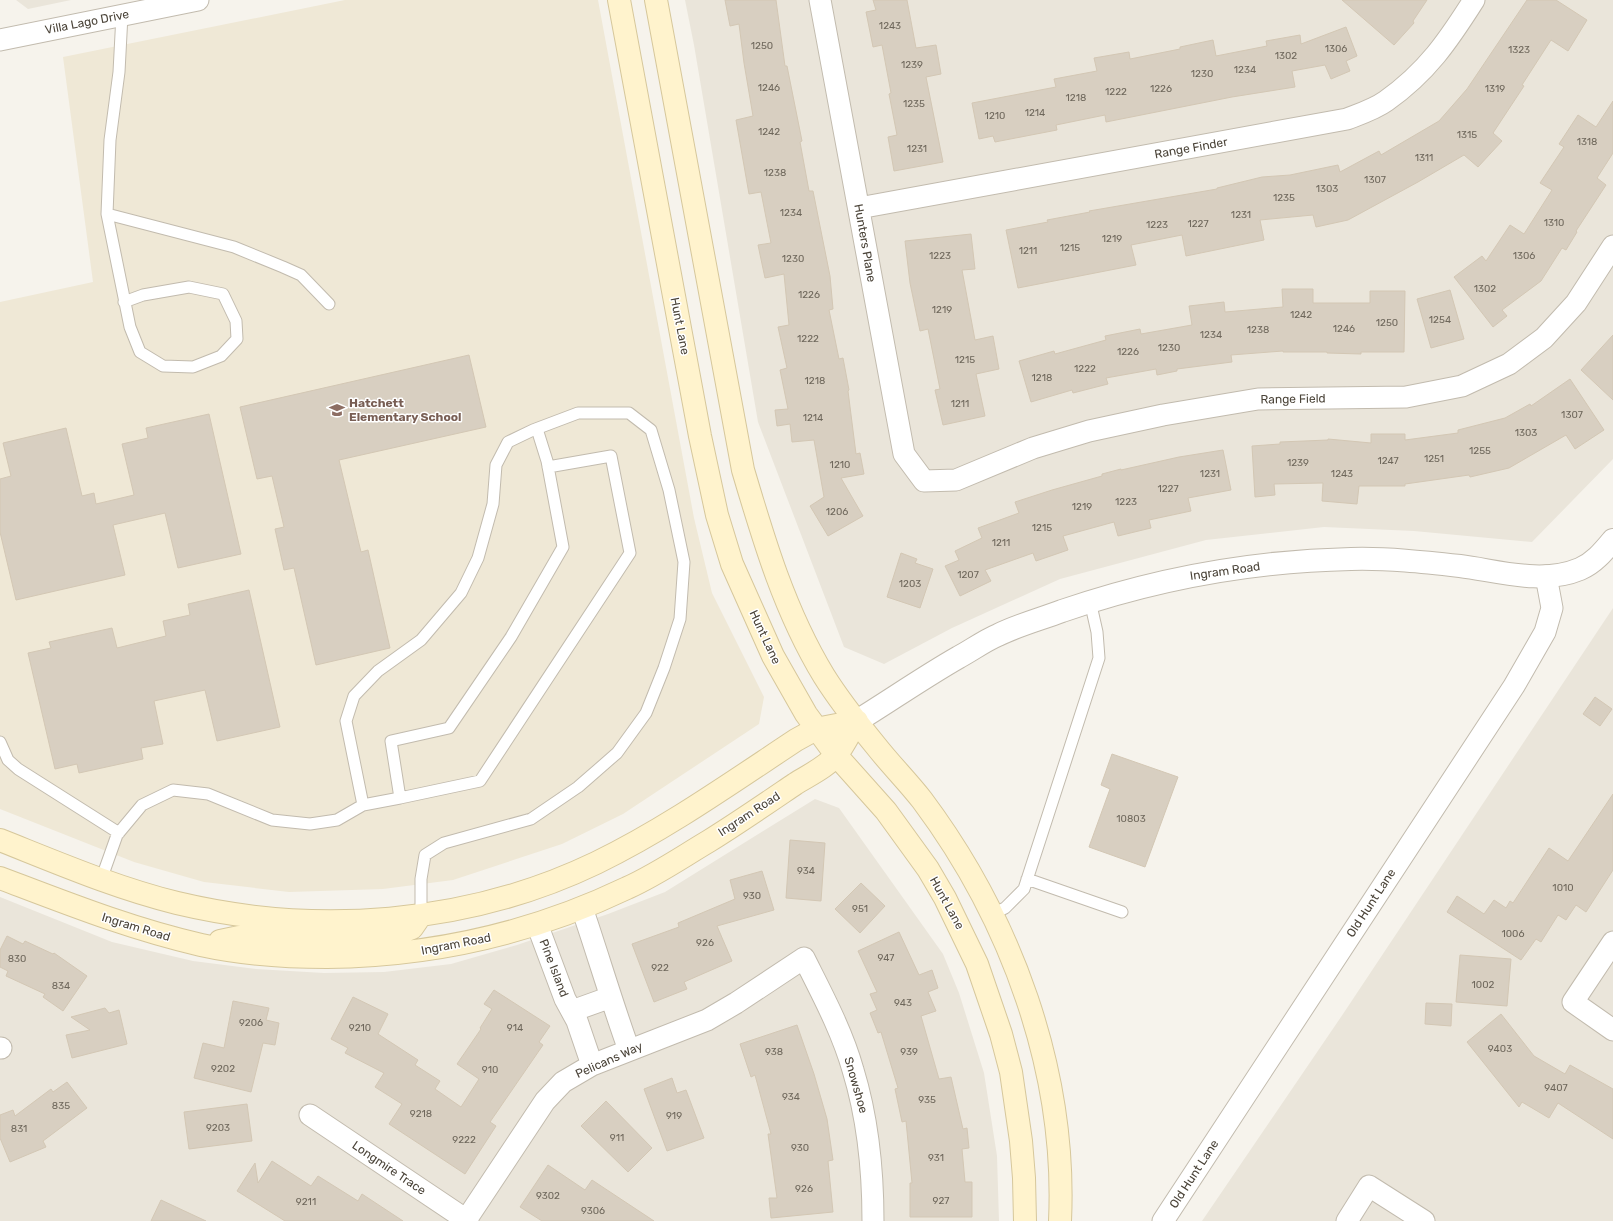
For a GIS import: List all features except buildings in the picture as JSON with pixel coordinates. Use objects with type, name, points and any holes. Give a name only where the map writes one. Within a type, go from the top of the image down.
[{"type":"main road","name":"Hunt Lane","points":[[619,0],[700,436],[717,516],[732,564],[773,656],[816,729],[836,755],[886,811],[928,869],[945,898],[977,964],[999,1027],[1011,1072],[1022,1148],[1026,1221]]},
{"type":"main road","points":[[656,0],[743,470],[758,523],[777,579],[809,650],[825,678],[877,748],[921,799],[946,833],[966,865],[992,914],[1012,958],[1025,993],[1044,1059],[1056,1131],[1060,1175],[1060,1221]]},
{"type":"main road","name":"Ingram Road","points":[[0,840],[101,880],[176,902],[214,911],[298,921],[340,922],[420,915],[460,908],[527,890],[595,863],[659,829],[796,740],[816,729],[856,721]]},
{"type":"main road","name":"Ingram Road","points":[[0,878],[91,913],[151,932],[203,945],[240,952],[312,957],[383,955],[432,950],[467,944],[502,935],[582,908],[628,888],[664,869],[818,769],[836,755],[856,721]]},
{"type":"main road","points":[[91,913],[101,880]]},
{"type":"main road","points":[[203,945],[239,936],[336,940],[387,938],[412,928],[420,915]]},
{"type":"street","name":"Villa Lago Drive","points":[[0,40],[198,0]]},
{"type":"street","name":"Hunters Plane","points":[[820,0],[904,454],[924,481]]},
{"type":"street","name":"Range Finder","points":[[859,208],[1347,119],[1385,102],[1417,77],[1447,43],[1474,0]]},
{"type":"street","name":"Range Field","points":[[924,481],[956,480],[1033,448],[1089,431],[1163,415],[1258,399],[1406,397],[1462,386],[1510,364],[1544,338],[1576,303],[1613,246]]},
{"type":"street","name":"Ingram Road","points":[[856,721],[930,674],[996,635],[1107,596],[1184,577],[1245,567],[1309,561],[1354,559],[1460,566],[1530,576],[1546,576],[1579,569],[1591,563],[1601,555],[1613,540]]},
{"type":"street","name":"Old Hunt Lane","points":[[1163,1221],[1514,686],[1545,632],[1552,608],[1546,576]]},
{"type":"street","points":[[582,908],[629,1050]]},
{"type":"street","name":"Pine Island","points":[[537,924],[565,999],[577,1021],[592,1065]]},
{"type":"street","points":[[1613,942],[1573,1002],[1613,1030]]},
{"type":"street","name":"Pelicans Way","points":[[467,1221],[545,1101],[563,1082],[592,1065],[672,1035],[707,1020],[736,1003],[804,958]]},
{"type":"street","name":"Snowshoe","points":[[804,958],[834,1019],[853,1069],[865,1114],[873,1179],[873,1221]]},
{"type":"street","name":"Pine Island","points":[[572,1011],[611,997]]},
{"type":"street","name":"Longmire Trace","points":[[310,1115],[467,1221]]},
{"type":"street","points":[[1347,1221],[1369,1186],[1424,1221]]},
{"type":"lane","points":[[122,15],[119,72],[110,140],[107,214],[124,302],[130,327],[140,352],[163,366],[192,367],[221,356],[237,339],[236,321],[223,294],[189,287],[143,295],[124,302]]},
{"type":"lane","points":[[107,214],[234,247],[283,266],[301,275],[328,304]]},
{"type":"lane","points":[[363,805],[346,721],[354,696],[378,671],[421,640],[461,593],[478,558],[493,504],[496,465],[508,442],[578,413],[629,413],[651,430],[669,490],[684,562],[680,619],[664,668],[646,713],[617,753],[578,787],[531,818],[444,843],[425,855],[421,879],[420,915]]},
{"type":"lane","points":[[400,798],[391,741],[449,728],[511,637],[563,547],[548,467],[537,429]]},
{"type":"lane","points":[[101,880],[119,833],[142,805],[173,790],[208,794],[272,820],[310,824],[337,820],[363,805],[480,781],[630,553],[611,456],[548,467]]},
{"type":"lane","points":[[992,914],[1005,908],[1024,889],[1099,658],[1097,632],[1090,602]]},
{"type":"lane","points":[[0,742],[8,760],[18,769],[119,833]]},
{"type":"lane","points":[[1027,879],[1122,912]]},
{"type":"shaded area","points":[[16,0],[71,0],[28,9]]},
{"type":"shaded area","name":"Hatchett Elementary School","points":[[345,0],[598,0],[694,518],[712,593],[764,697],[759,724],[623,814],[562,844],[453,880],[383,889],[289,892],[204,882],[134,862],[0,809],[0,302],[93,282],[63,57]]},
{"type":"shaded area","points":[[685,0],[1613,0],[1613,459],[1532,542],[1414,531],[1324,527],[1206,540],[1060,579],[952,628],[884,664],[844,647],[758,422]]},
{"type":"shaded area","points":[[1613,608],[1613,1221],[1202,1221],[1343,1014]]},
{"type":"shaded area","points":[[815,799],[839,808],[943,954],[959,993],[984,1073],[997,1156],[999,1221],[0,1221],[0,897],[112,942],[193,961],[256,969],[324,973],[384,972],[451,964],[517,945],[608,914],[665,892]]},
{"type":"place","name":"Hatchett Elementary School","points":[[337,410]]}]
